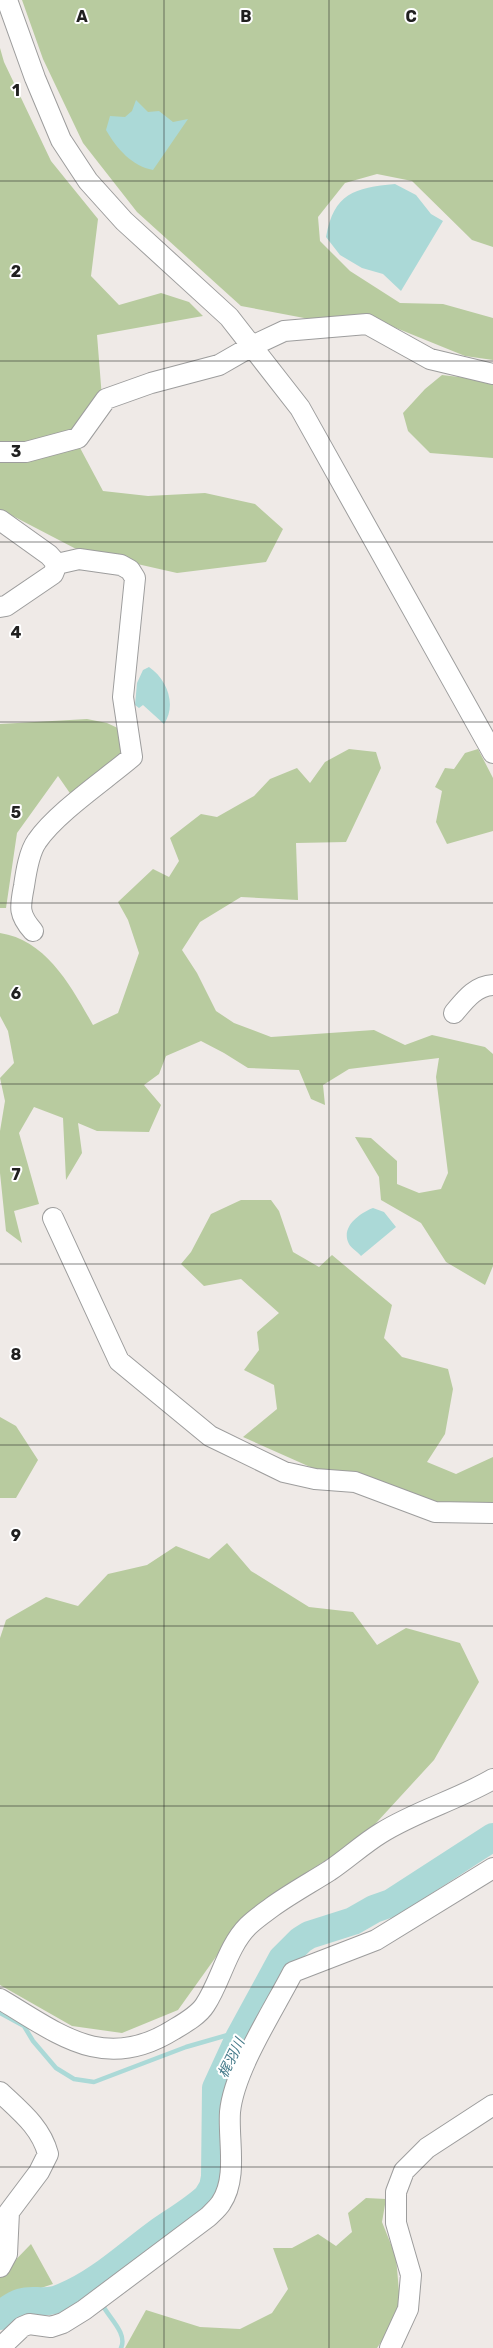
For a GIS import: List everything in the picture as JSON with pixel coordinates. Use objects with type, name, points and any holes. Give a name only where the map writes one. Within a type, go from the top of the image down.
[{"type":"street","points":[[7,0],[35,78],[61,140],[88,181],[124,222],[230,317],[300,408],[493,753]]},
{"type":"street","points":[[0,452],[26,452],[78,438],[106,399],[151,383],[219,365],[252,346],[284,331],[367,324],[430,360],[493,374]]},
{"type":"street","points":[[0,520],[50,555],[57,564]]},
{"type":"street","points":[[33,931],[24,921],[20,908],[26,875],[36,842],[55,821],[132,757],[123,697],[135,578],[130,570],[121,565],[78,559],[57,564]]},
{"type":"street","points":[[0,607],[6,606],[53,574],[57,564]]},
{"type":"street","points":[[454,1013],[472,992],[485,985],[493,985]]},
{"type":"street","points":[[53,1218],[119,1361],[210,1436],[284,1472],[315,1479],[355,1482],[436,1512],[493,1513]]},
{"type":"street","points":[[0,1999],[64,2037],[91,2048],[117,2049],[140,2045],[161,2038],[187,2022],[204,2007],[234,1947],[247,1926],[265,1912],[330,1871],[381,1833],[424,1811],[468,1793],[493,1779]]},
{"type":"street","points":[[0,2348],[22,2327],[29,2324],[51,2327],[64,2323],[84,2310],[208,2217],[222,2203],[228,2188],[230,2171],[230,2114],[233,2091],[293,1972],[376,1940],[493,1868]]},
{"type":"street","points":[[0,2092],[29,2119],[44,2139],[48,2154],[40,2172],[8,2212],[7,2254],[0,2267]]},
{"type":"street","points":[[390,2348],[408,2310],[411,2275],[396,2223],[396,2192],[404,2171],[427,2148],[493,2105]]},
{"type":"green space","points":[[22,0],[493,0],[493,247],[472,240],[412,181],[377,174],[345,183],[318,217],[320,241],[350,271],[400,303],[443,304],[493,318],[493,360],[465,356],[369,317],[320,321],[241,306],[137,212],[83,143],[43,59]]},
{"type":"green space","points":[[0,48],[4,62],[51,161],[98,219],[91,276],[119,305],[161,293],[189,302],[203,316],[97,335],[102,398],[79,446],[103,491],[148,496],[205,493],[255,504],[283,529],[266,562],[177,573],[80,551],[9,514],[0,513]]},
{"type":"green space","points":[[442,375],[493,381],[493,458],[430,453],[408,431],[403,413],[425,389]]},
{"type":"green space","points":[[87,719],[107,723],[122,730],[126,762],[74,799],[58,776],[17,833],[6,908],[0,908],[0,724]]},
{"type":"green space","points":[[349,749],[376,752],[381,768],[346,842],[296,843],[298,900],[241,897],[200,922],[182,950],[197,973],[216,1011],[234,1023],[271,1037],[374,1030],[405,1045],[432,1035],[485,1047],[493,1054],[493,1266],[485,1285],[446,1262],[421,1223],[381,1200],[379,1177],[355,1137],[371,1138],[397,1161],[397,1184],[419,1193],[441,1189],[448,1173],[436,1077],[439,1058],[349,1069],[323,1085],[325,1105],[311,1099],[299,1070],[248,1068],[201,1041],[166,1056],[159,1074],[144,1085],[161,1105],[149,1132],[97,1131],[78,1123],[82,1153],[66,1180],[63,1118],[34,1107],[19,1133],[39,1204],[14,1211],[22,1243],[6,1231],[0,1173],[0,1131],[5,1101],[0,1078],[14,1063],[8,1031],[0,1016],[0,933],[17,937],[45,955],[67,981],[93,1025],[118,1013],[139,953],[128,920],[118,902],[153,869],[169,877],[179,861],[170,838],[201,814],[217,817],[254,796],[270,779],[297,768],[310,783],[325,762]]},
{"type":"green space","points":[[478,749],[493,778],[493,831],[447,844],[436,822],[442,791],[435,787],[445,768],[454,769],[465,753]]},
{"type":"green space","points":[[241,1200],[271,1200],[279,1211],[293,1252],[319,1267],[332,1255],[392,1305],[384,1338],[402,1357],[448,1369],[453,1389],[445,1434],[427,1462],[456,1474],[493,1457],[493,1504],[437,1506],[317,1470],[243,1437],[277,1409],[274,1385],[244,1370],[259,1350],[257,1332],[279,1313],[241,1279],[204,1286],[181,1264],[191,1252],[211,1214]]},
{"type":"green space","points":[[0,1417],[16,1426],[38,1460],[16,1498],[0,1498]]},
{"type":"green space","points":[[227,1543],[251,1571],[309,1607],[353,1612],[377,1645],[406,1628],[460,1643],[479,1682],[434,1760],[366,1834],[288,1885],[243,1919],[178,2010],[122,2033],[72,2026],[0,1985],[0,1638],[6,1620],[46,1597],[78,1606],[108,1574],[147,1565],[176,1546],[209,1559]]},
{"type":"green space","points":[[366,2198],[386,2199],[382,2222],[396,2257],[400,2303],[390,2329],[377,2348],[125,2348],[146,2310],[200,2327],[240,2329],[272,2313],[288,2289],[273,2248],[292,2248],[318,2234],[336,2246],[352,2232],[348,2213]]},
{"type":"green space","points":[[31,2244],[53,2284],[11,2298],[0,2307],[0,2276]]},
{"type":"water","points":[[136,100],[148,112],[159,111],[173,122],[188,119],[153,170],[138,165],[126,156],[106,130],[110,116],[125,117],[132,111]]},
{"type":"water","points":[[395,184],[416,195],[431,214],[443,221],[401,291],[383,274],[362,268],[340,255],[326,237],[334,211],[348,196],[368,188]]},
{"type":"water","points":[[149,667],[161,678],[168,693],[170,709],[164,724],[143,705],[139,708],[135,705],[137,683],[143,670]]},
{"type":"water","points":[[373,1208],[384,1212],[396,1227],[361,1256],[349,1244],[347,1232],[349,1226],[357,1217]]},
{"type":"waterway","name":"梶羽川","points":[[0,2316],[18,2303],[54,2300],[76,2291],[112,2268],[207,2197],[213,2187],[215,2177],[216,2088],[239,2038],[282,1959],[301,1940],[309,1935],[353,1921],[374,1909],[391,1903],[493,1837]]},
{"type":"waterway","points":[[0,2013],[24,2026],[33,2041],[56,2068],[74,2079],[94,2082],[186,2047],[231,2034],[239,2038]]},
{"type":"waterway","points":[[102,2304],[120,2331],[122,2337],[121,2348]]}]
